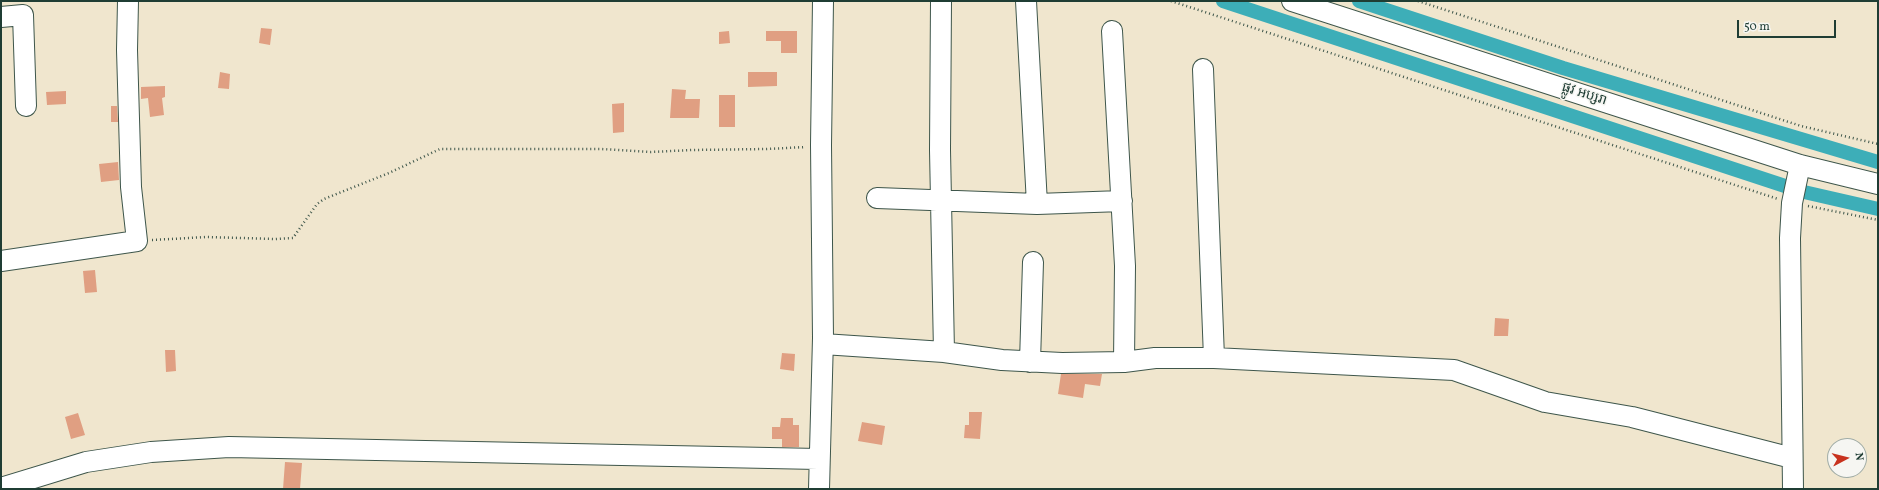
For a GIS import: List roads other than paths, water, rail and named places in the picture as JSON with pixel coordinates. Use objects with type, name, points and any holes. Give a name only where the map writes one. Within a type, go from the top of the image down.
[{"type":"street","points":[[1,261],[137,241],[131,187],[127,50],[128,1]]},
{"type":"street","points":[[818,489],[823,344],[821,146],[823,1]]},
{"type":"street","points":[[940,1],[941,201],[944,352]]},
{"type":"street","points":[[1026,1],[1037,204]]},
{"type":"street","name":"ផ្លូវ អប្សរា","points":[[1292,1],[1800,165],[1878,184]]},
{"type":"street","points":[[1,17],[23,8],[26,106]]},
{"type":"street","points":[[1112,31],[1122,201],[1125,288],[1124,362]]},
{"type":"street","points":[[1202,69],[1214,358]]},
{"type":"street","points":[[1793,489],[1790,307],[1792,203],[1800,165]]},
{"type":"street","points":[[877,198],[1037,204],[1122,201]]},
{"type":"street","points":[[1030,362],[1033,262]]},
{"type":"street","points":[[823,344],[944,352],[1030,362],[1124,362],[1155,358],[1214,358],[1454,370],[1545,402],[1607,411],[1792,458]]},
{"type":"street","points":[[1,488],[86,462],[150,452],[229,447],[818,460]]},
{"type":"waterway","points":[[1223,1],[1785,186]]},
{"type":"waterway","points":[[1359,1],[1563,68],[1878,162]]},
{"type":"waterway","points":[[1804,192],[1878,209]]}]
